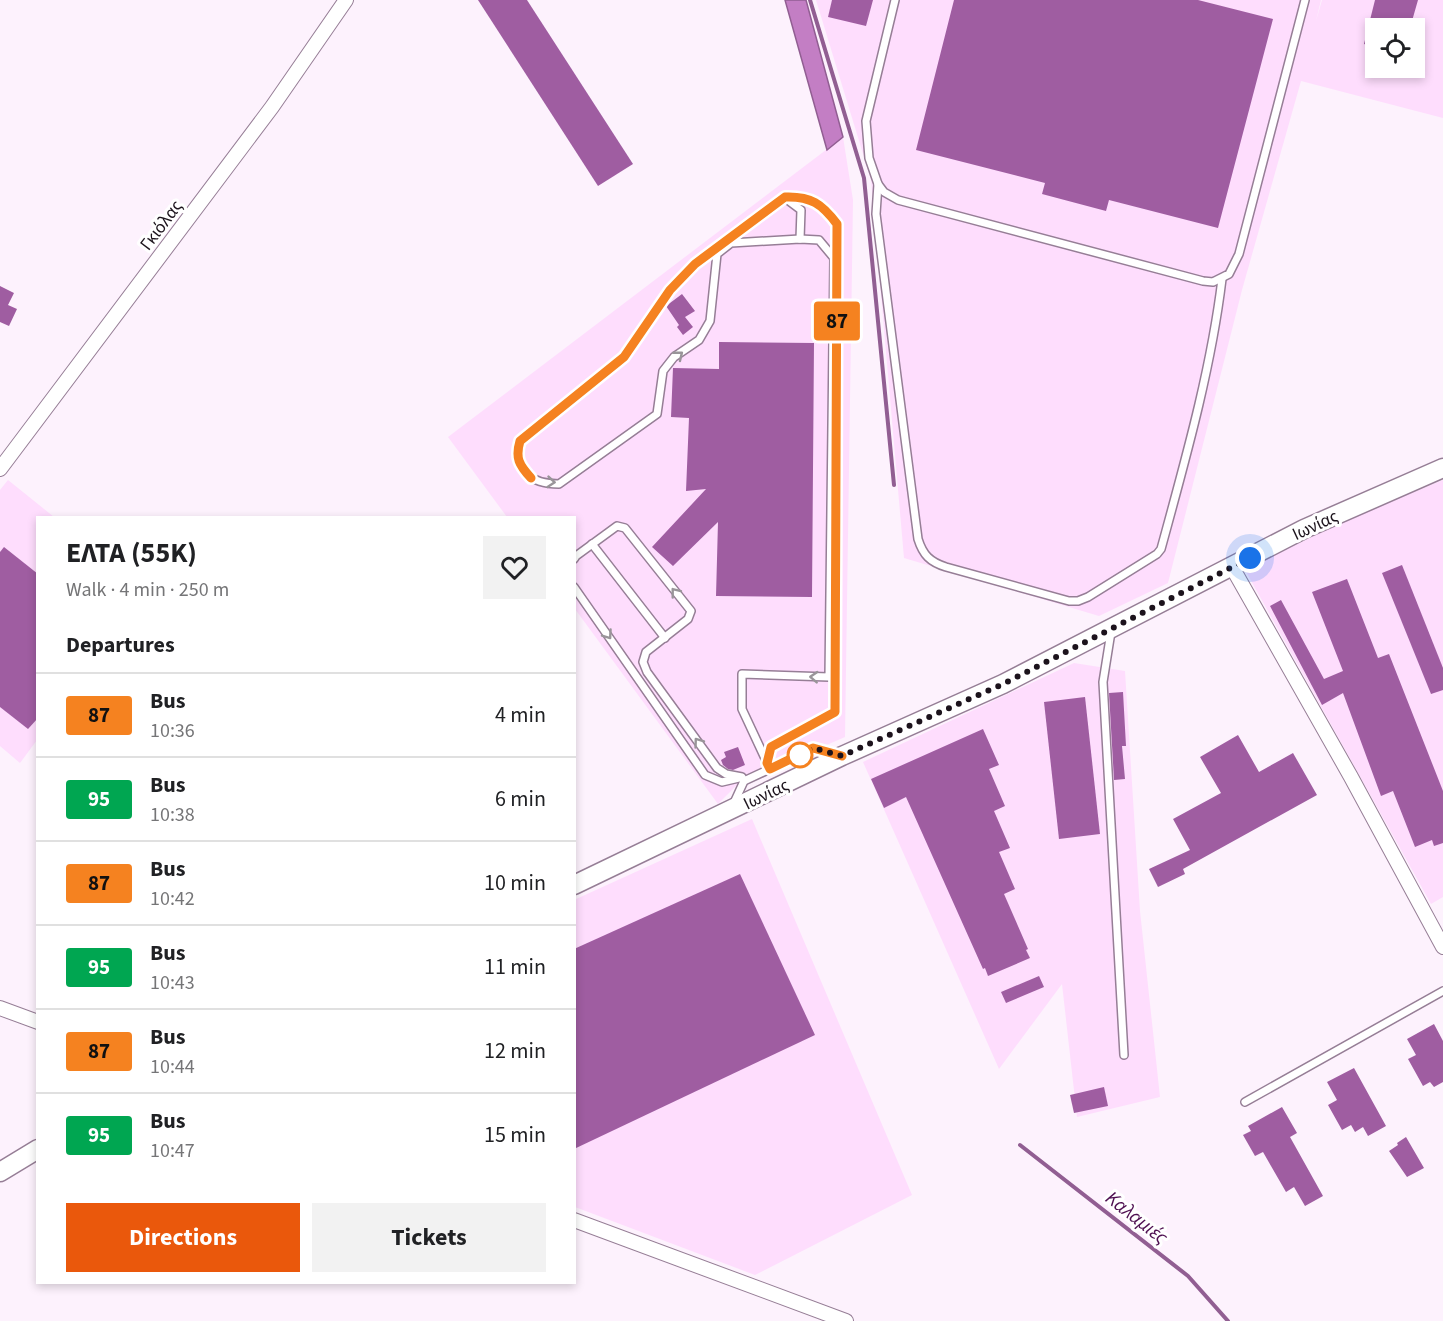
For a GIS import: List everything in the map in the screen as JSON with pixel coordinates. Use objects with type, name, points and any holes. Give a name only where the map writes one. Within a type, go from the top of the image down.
[{"type":"street","name":"Γκιόλας","points":[[0,469],[272,107],[346,0]]},
{"type":"street","name":"Ιωνίας","points":[[576,884],[842,756],[1003,684],[1304,530],[1443,468]]},
{"type":"street","points":[[1232,567],[1443,947]]},
{"type":"street","points":[[0,1008],[36,1021]]},
{"type":"street","points":[[0,1172],[36,1150]]},
{"type":"street","points":[[576,1221],[846,1321]]},
{"type":"lane","points":[[896,0],[866,121],[869,158],[878,184],[884,192],[898,200],[1213,282],[1229,274],[1239,254],[1305,0]]},
{"type":"lane","points":[[878,184],[876,214],[921,550],[927,558],[946,567],[1069,601],[1078,601],[1088,597],[1157,554],[1161,549],[1214,335],[1222,279]]},
{"type":"lane","points":[[785,197],[801,210],[800,239]]},
{"type":"lane","points":[[785,197],[801,197],[813,201],[826,210],[837,224],[835,712],[771,747],[768,766],[742,709],[742,674],[829,677],[834,258],[819,240],[731,243],[717,254],[710,321],[699,340],[674,357],[663,371],[657,414],[559,484],[548,484],[531,478],[519,465],[516,453],[520,441],[624,357],[670,290],[695,264],[785,197]]},
{"type":"lane","points":[[576,558],[617,526],[625,528],[691,611],[688,619],[646,652],[643,662],[647,672],[717,768],[726,774],[743,779]]},
{"type":"lane","points":[[592,544],[665,638]]},
{"type":"lane","points":[[576,589],[705,775],[722,782],[743,779],[813,748],[842,756]]},
{"type":"lane","points":[[1112,630],[1103,682],[1124,1055]]},
{"type":"lane","points":[[729,812],[743,779]]},
{"type":"lane","points":[[1245,1102],[1443,991]]},
{"type":"shaded area","points":[[785,0],[806,0],[843,137],[827,150]]},
{"type":"shaded area","points":[[816,0],[1321,0],[1316,21],[1322,0],[1443,0],[1443,118],[1301,81],[1242,290],[1168,583],[1099,616],[904,558],[871,180]]},
{"type":"shaded area","points":[[843,137],[853,200],[845,737],[739,783],[718,804],[576,610],[576,516],[506,516],[448,437]]},
{"type":"shaded area","points":[[8,480],[53,516],[36,516],[36,741],[20,763],[0,746],[0,490]]},
{"type":"shaded area","points":[[1443,480],[1443,897],[1431,904],[1245,570],[1350,518]]},
{"type":"shaded area","points":[[1074,663],[1125,671],[1140,911],[1160,1097],[1077,1117],[1062,984],[999,1069],[863,762]]},
{"type":"shaded area","points":[[752,819],[912,1195],[755,1275],[576,1207],[576,899]]},
{"type":"building","points":[[478,0],[527,0],[633,164],[598,186]]},
{"type":"building","points":[[832,0],[873,0],[866,26],[828,17]]},
{"type":"building","points":[[954,0],[1198,0],[1273,19],[1218,228],[1109,200],[1106,211],[1042,194],[1045,183],[916,150]]},
{"type":"building","points":[[1375,0],[1418,0],[1413,18],[1370,18]]},
{"type":"building","points":[[0,286],[14,293],[8,305],[17,309],[9,326],[0,322]]},
{"type":"building","points":[[682,294],[695,311],[685,317],[693,327],[683,335],[666,306]]},
{"type":"building","points":[[719,342],[814,343],[812,597],[716,596],[718,522],[673,566],[652,547],[706,489],[686,491],[689,418],[671,417],[673,368],[719,369]]},
{"type":"building","points":[[4,547],[36,572],[36,720],[28,729],[0,707],[0,552]]},
{"type":"building","points":[[1402,565],[1443,668],[1443,690],[1431,694],[1382,573]]},
{"type":"building","points":[[1347,579],[1378,658],[1389,654],[1443,791],[1443,843],[1434,846],[1432,840],[1415,847],[1393,791],[1381,796],[1343,693],[1322,705],[1270,606],[1281,600],[1324,679],[1343,671],[1312,592]]},
{"type":"building","points":[[1123,692],[1126,746],[1122,746],[1125,779],[1114,780],[1109,693]]},
{"type":"building","points":[[1085,697],[1100,834],[1059,839],[1044,702]]},
{"type":"building","points":[[983,729],[999,765],[989,769],[1005,806],[994,811],[1010,848],[999,852],[1015,889],[1004,894],[1030,958],[988,976],[906,797],[884,808],[871,779]]},
{"type":"building","points":[[1238,735],[1259,772],[1293,753],[1317,795],[1183,869],[1185,874],[1158,887],[1149,869],[1190,850],[1173,819],[1221,793],[1200,757]]},
{"type":"building","points":[[738,747],[745,765],[733,770],[728,769],[721,760],[726,757],[724,752]]},
{"type":"building","points":[[740,874],[815,1035],[576,1148],[576,948]]},
{"type":"building","points":[[1039,976],[1044,987],[1006,1003],[1001,992]]},
{"type":"building","points":[[1434,1024],[1443,1041],[1443,1082],[1434,1087],[1430,1082],[1423,1086],[1408,1059],[1416,1055],[1407,1039]]},
{"type":"building","points":[[1354,1068],[1386,1126],[1368,1136],[1363,1127],[1355,1132],[1351,1125],[1342,1130],[1328,1105],[1337,1100],[1327,1082]]},
{"type":"building","points":[[1104,1087],[1108,1106],[1074,1113],[1070,1095]]},
{"type":"building","points":[[1282,1107],[1297,1133],[1290,1137],[1323,1196],[1305,1206],[1294,1187],[1286,1192],[1263,1152],[1255,1156],[1243,1135],[1251,1131],[1248,1126]]},
{"type":"building","points":[[1406,1137],[1424,1168],[1407,1177],[1389,1151]]},
{"type":"waterway","points":[[810,0],[864,178],[894,485]]},
{"type":"waterway","name":"Καλαμιές","points":[[1020,1145],[1188,1276],[1228,1321]]},
{"type":"bus line","name":"87","points":[[531,478],[519,465],[516,453],[520,441],[624,357],[670,290],[695,264],[785,197],[801,197],[813,201],[826,210],[837,224],[835,712],[771,747],[767,763],[770,769],[813,748],[842,756]]},
{"type":"route","points":[[800,755],[813,748],[842,756],[1003,684],[1250,558]]}]
